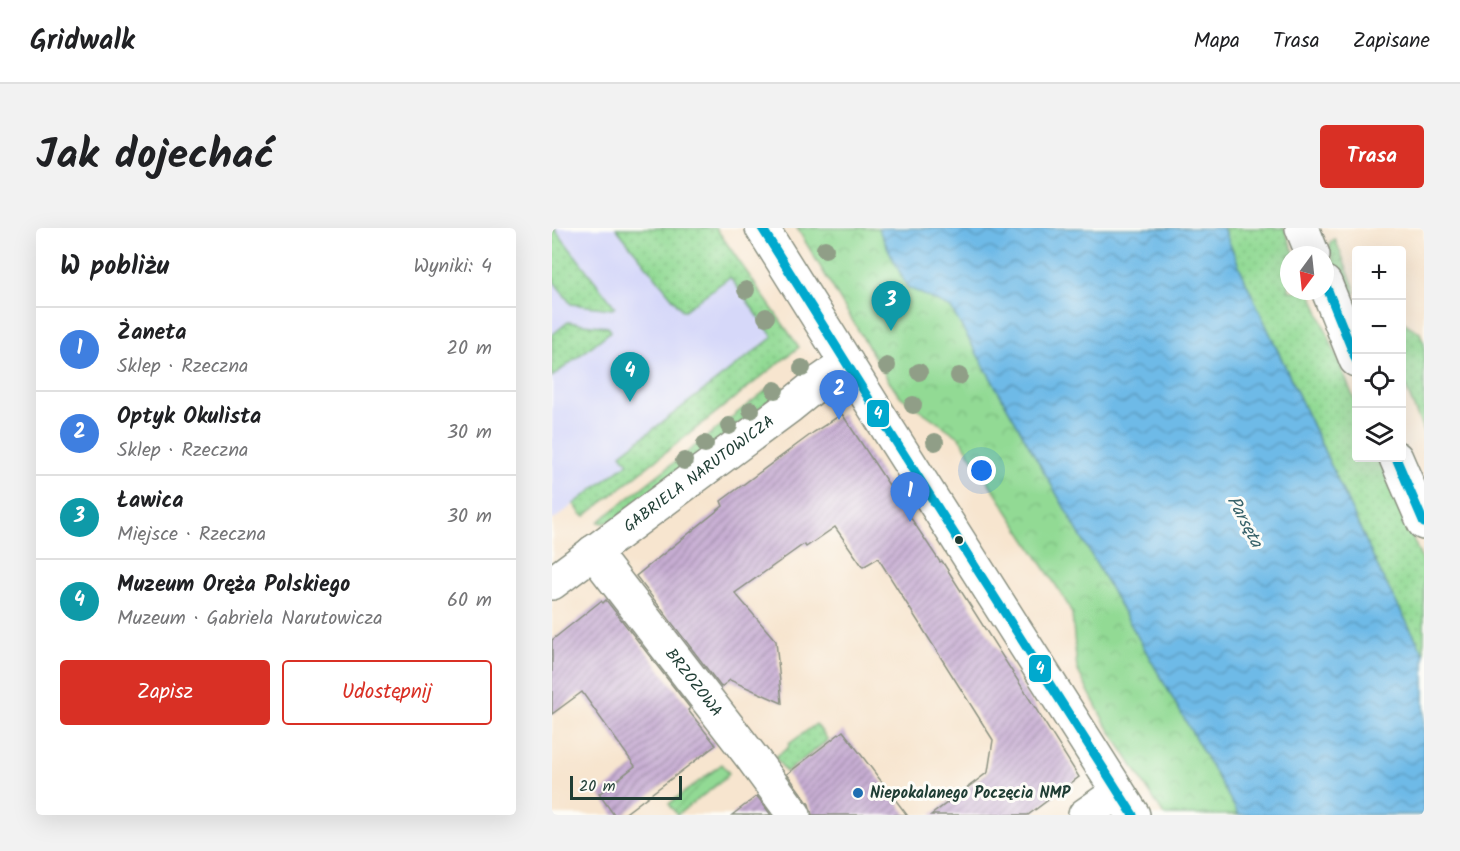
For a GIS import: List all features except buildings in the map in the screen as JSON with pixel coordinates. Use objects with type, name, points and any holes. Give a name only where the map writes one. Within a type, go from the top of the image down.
[{"type":"street","points":[[762,228],[1126,803],[1085,815]]},
{"type":"street","points":[[1302,228],[1309,246]]},
{"type":"street","points":[[1332,300],[1354,354]]},
{"type":"street","name":"GABRIELA NARUTOWICZA","points":[[552,583],[847,363]]},
{"type":"street","points":[[1398,462],[1424,523]]},
{"type":"street","name":"BRZOZOWA","points":[[593,552],[794,815]]},
{"type":"shaded area","points":[[552,228],[702,228],[788,340],[552,521]]},
{"type":"green space","points":[[552,228],[615,307],[612,309],[571,304],[552,279]]},
{"type":"green space","points":[[616,228],[716,228],[799,347],[585,516],[574,504],[628,463],[621,454],[773,337],[730,277],[683,311]]},
{"type":"green space","points":[[797,228],[878,228],[907,286],[951,308],[1239,815],[1164,815],[1104,721],[1077,669],[1072,614],[1059,590],[959,437],[901,397],[890,383]]},
{"type":"green space","points":[[1223,228],[1284,228],[1291,246],[1280,246],[1280,300],[1314,300],[1352,394],[1352,462],[1381,462],[1424,565],[1424,654],[1383,578]]},
{"type":"green space","points":[[1335,239],[1352,283],[1352,292],[1343,285],[1334,262],[1334,246],[1330,246]]},
{"type":"green space","points":[[568,322],[608,327],[611,331],[552,377],[552,335]]},
{"type":"green space","points":[[1406,324],[1420,333],[1424,344],[1424,433],[1406,387]]},
{"type":"green space","points":[[774,384],[780,392],[615,520],[598,522]]},
{"type":"green space","points":[[816,724],[828,740],[786,772],[775,757]]},
{"type":"green space","points":[[722,764],[729,773],[726,778],[677,815],[669,804]]},
{"type":"water","name":"Parsęta","points":[[878,228],[1223,228],[1383,578],[1424,654],[1424,815],[1239,815],[951,308],[907,287]]},
{"type":"transit line","name":"4","points":[[762,228],[1133,815]]},
{"type":"transit line","name":"4","points":[[1332,300],[1354,354]]},
{"type":"transit line","name":"4","points":[[1398,462],[1424,523]]},
{"type":"place","name":"Ławica","points":[[891,331]]},
{"type":"place","name":"Muzeum Oręża Polskiego","points":[[630,402]]},
{"type":"place","name":"Optyk Okulista","points":[[839,420]]},
{"type":"place","name":"Żaneta","points":[[910,522]]},
{"type":"place","name":"Niepokalanego Poczęcia NMP","points":[[858,793]]}]
